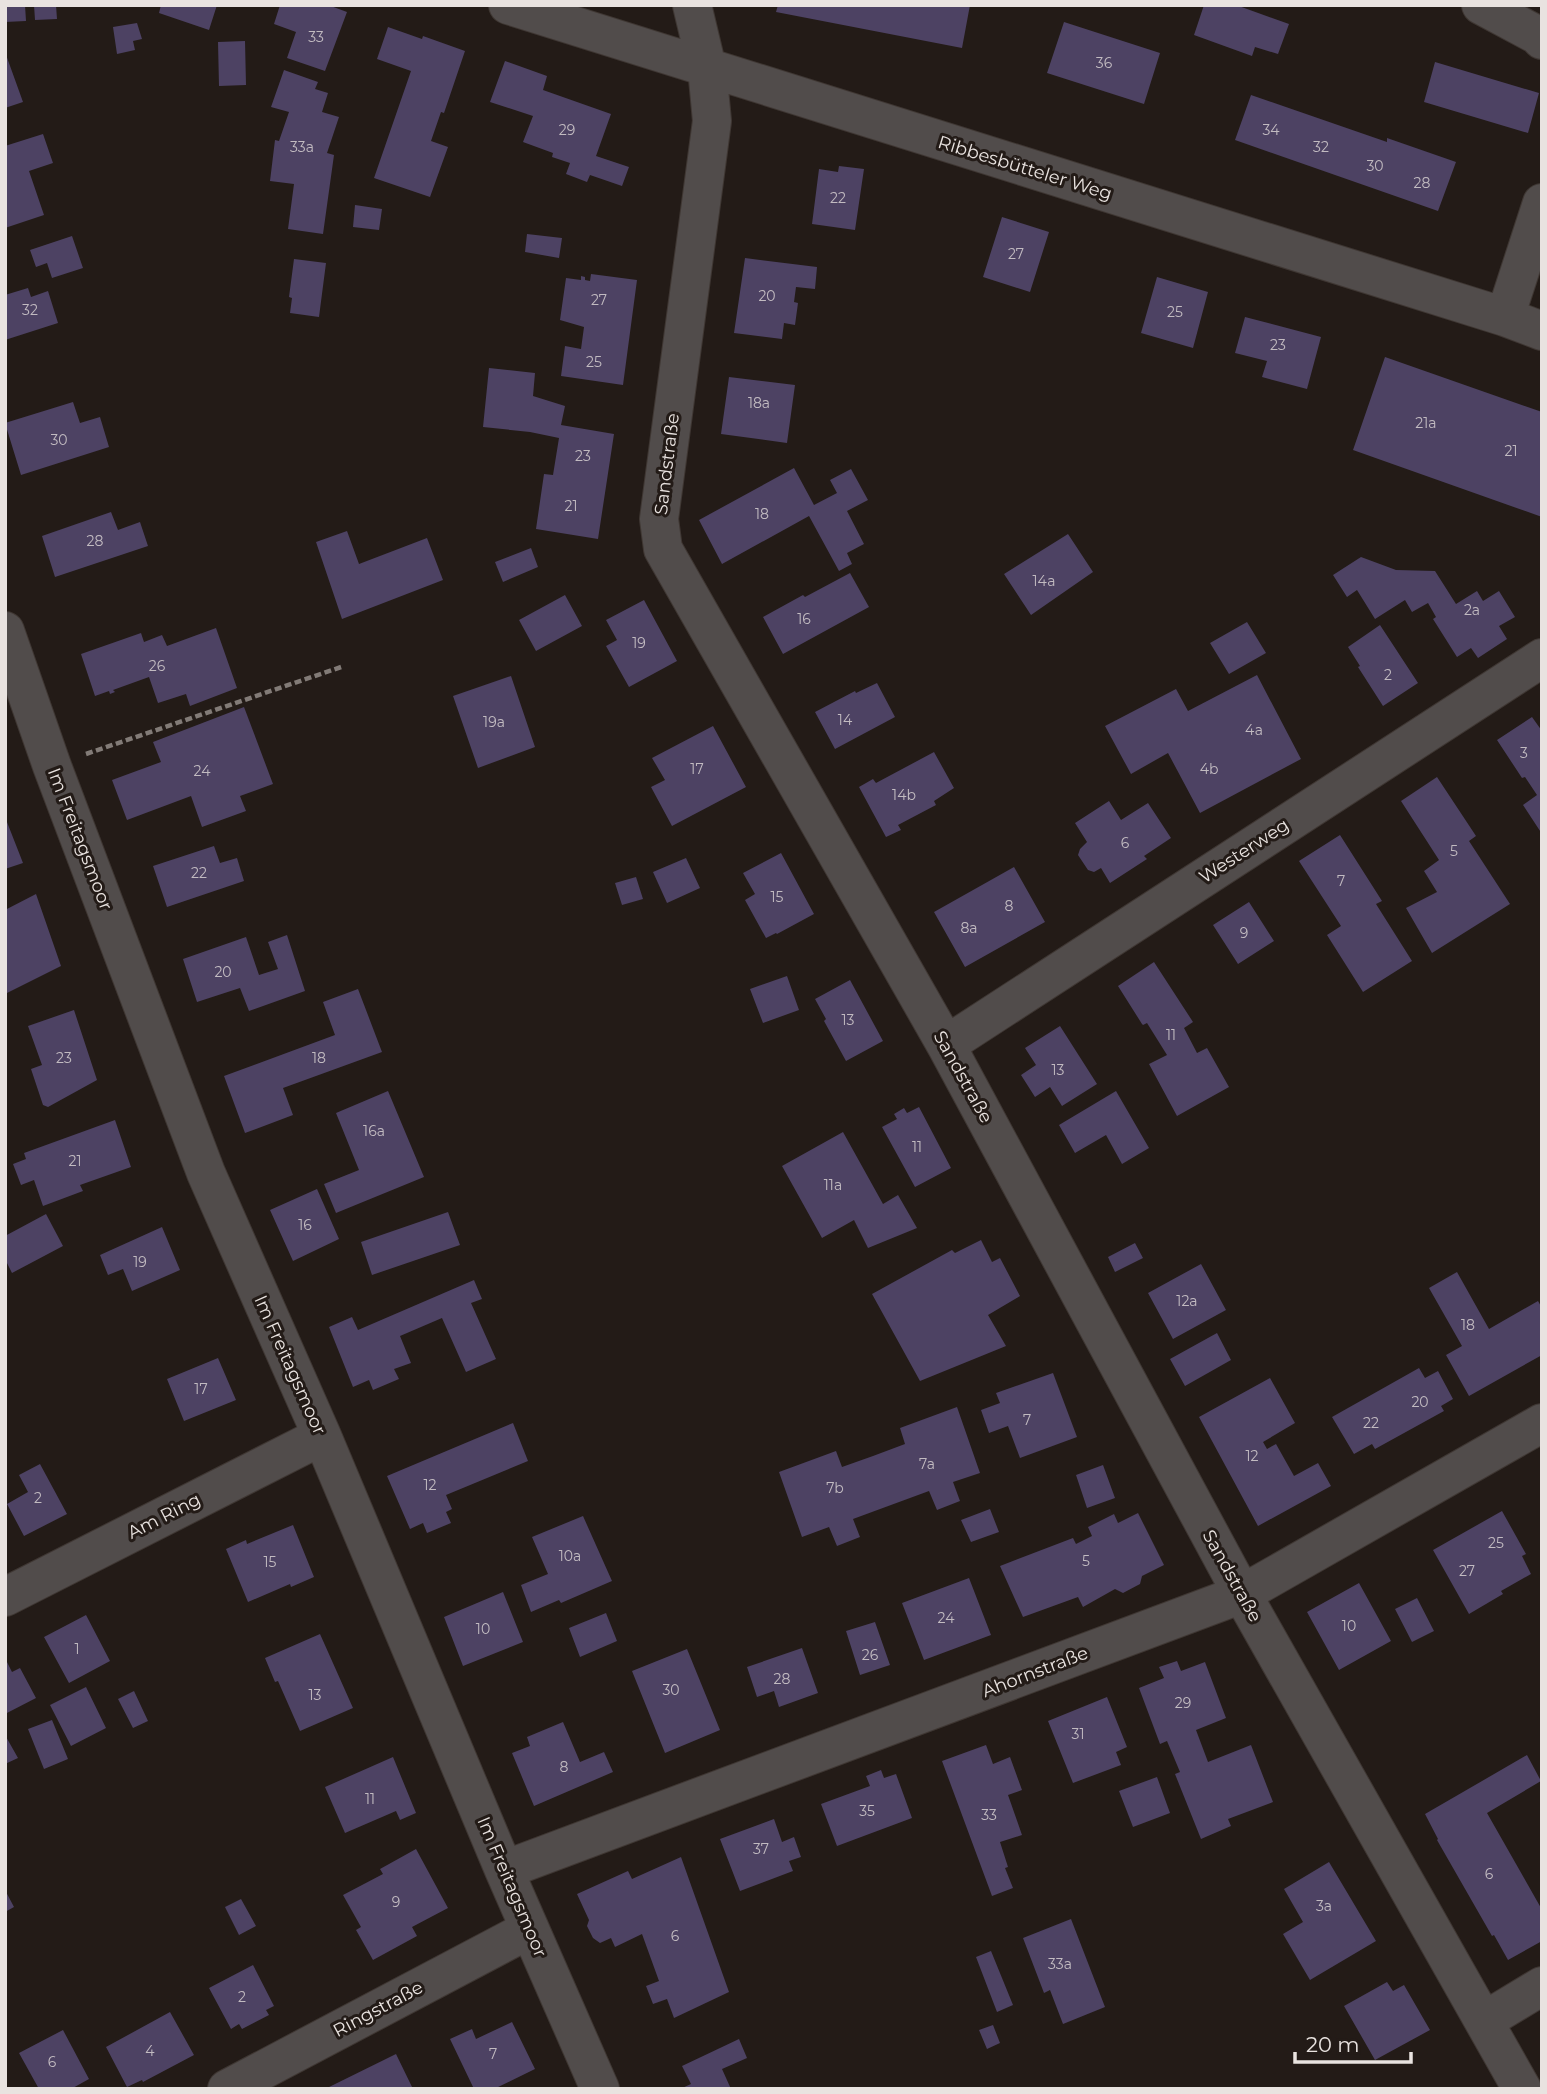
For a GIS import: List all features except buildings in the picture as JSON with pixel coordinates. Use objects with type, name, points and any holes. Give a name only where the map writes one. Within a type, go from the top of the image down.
[{"type":"street","name":"Ribbesbütteler Weg","points":[[508,5],[1505,317],[1542,331]]},
{"type":"street","name":"Sandstraße","points":[[692,5],[707,68],[712,121],[659,519],[663,549],[946,1045],[1242,1594],[1522,2089]]},
{"type":"street","points":[[1480,5],[1542,40]]},
{"type":"street","points":[[1505,317],[1542,203]]},
{"type":"street","name":"Im Freitagsmoor","points":[[5,631],[52,766],[206,1173],[322,1436],[504,1870],[600,2089]]},
{"type":"street","name":"Westerweg","points":[[946,1045],[1542,658]]},
{"type":"street","name":"Ahornstraße","points":[[504,1870],[1242,1594],[1542,1423]]},
{"type":"street","name":"Am Ring","points":[[5,1597],[322,1436]]},
{"type":"street","name":"Ringstraße","points":[[227,2089],[530,1929]]},
{"type":"street","points":[[1484,2021],[1542,1986]]},
{"type":"path","points":[[52,766],[344,666]]}]
